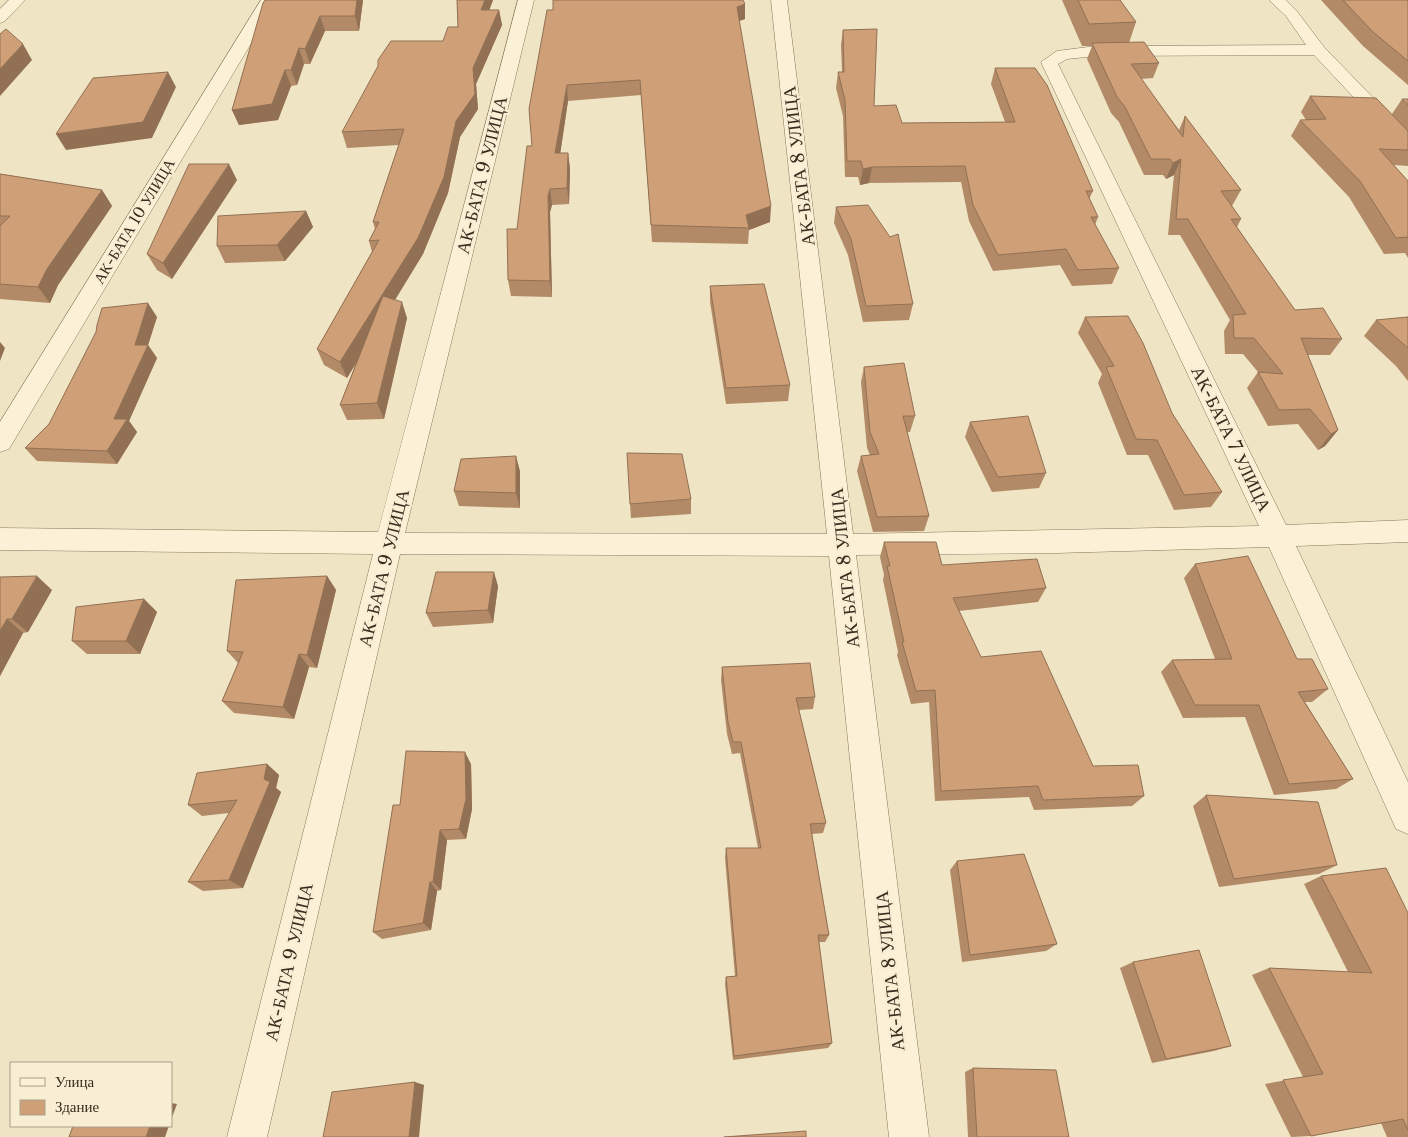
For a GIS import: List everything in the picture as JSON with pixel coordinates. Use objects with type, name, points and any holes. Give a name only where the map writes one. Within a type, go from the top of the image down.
[{"type":"street","points":[[0,18],[17,0]]},
{"type":"street","name":"АК-БАТА 10 УЛИЦА","points":[[0,443],[269,0]]},
{"type":"street","name":"АК-БАТА 9 УЛИЦА","points":[[247,1137],[389,543],[526,0]]},
{"type":"street","name":"АК-БАТА 8 УЛИЦА","points":[[779,0],[909,1137]]},
{"type":"street","points":[[1277,0],[1291,13],[1318,50],[1408,144]]},
{"type":"street","name":"АК-БАТА 7 УЛИЦА","points":[[1318,50],[1096,51],[1063,54],[1049,62],[1278,537],[1408,818]]},
{"type":"street","points":[[0,539],[842,546],[1278,537],[1408,531]]},
{"type":"building","points":[[265,0],[357,0],[355,16],[320,16],[305,49],[299,48],[291,70],[285,70],[272,104],[232,110],[263,3]]},
{"type":"building","points":[[457,0],[485,0],[481,10],[499,10],[473,68],[475,94],[456,121],[444,177],[418,238],[340,362],[317,349],[379,240],[369,241],[379,222],[373,222],[404,129],[342,132],[378,66],[378,60],[391,41],[443,41],[448,27],[458,27]]},
{"type":"building","points":[[553,0],[743,0],[745,4],[737,7],[771,206],[746,215],[749,228],[651,225],[640,80],[567,85],[555,153],[568,153],[567,188],[550,189],[548,196],[550,281],[508,280],[507,229],[517,229],[527,146],[532,146],[529,109],[547,10],[553,10]]},
{"type":"building","points":[[1078,0],[1120,0],[1136,22],[1089,24]]},
{"type":"building","points":[[1343,0],[1408,0],[1408,61],[1372,31]]},
{"type":"building","points":[[6,29],[23,44],[0,69],[0,34]]},
{"type":"building","points":[[877,29],[874,106],[896,105],[902,123],[1015,122],[995,68],[1035,68],[1047,85],[1093,191],[1086,191],[1098,217],[1091,217],[1119,268],[1078,270],[1066,249],[998,255],[973,205],[965,166],[872,167],[863,169],[861,161],[847,161],[845,100],[838,72],[844,72],[843,30]]},
{"type":"building","points":[[1144,42],[1159,63],[1131,64],[1183,137],[1185,116],[1241,190],[1221,191],[1241,219],[1231,219],[1295,310],[1323,308],[1342,339],[1301,338],[1338,430],[1331,434],[1310,409],[1279,410],[1258,372],[1283,374],[1254,338],[1234,338],[1233,315],[1246,314],[1188,219],[1176,219],[1181,159],[1173,163],[1170,159],[1151,159],[1125,107],[1117,97],[1092,43]]},
{"type":"building","points":[[168,72],[143,122],[56,134],[93,78]]},
{"type":"building","points":[[1310,96],[1376,98],[1408,131],[1408,150],[1379,149],[1408,181],[1408,237],[1396,238],[1360,181],[1300,120],[1326,119]]},
{"type":"building","points":[[1402,99],[1408,99],[1408,105]]},
{"type":"building","points":[[189,164],[229,164],[163,263],[147,254]]},
{"type":"building","points":[[0,174],[102,190],[47,269],[38,287],[0,284],[0,226],[10,216],[0,216]]},
{"type":"building","points":[[868,205],[890,237],[898,234],[913,304],[866,306],[851,239],[836,207]]},
{"type":"building","points":[[306,211],[277,245],[217,246],[218,216]]},
{"type":"building","points":[[764,284],[790,385],[726,388],[710,286]]},
{"type":"building","points":[[383,296],[402,302],[377,403],[340,405]]},
{"type":"building","points":[[148,303],[135,345],[148,345],[114,419],[127,419],[107,451],[25,448],[49,424],[96,332],[102,308]]},
{"type":"building","points":[[1128,316],[1143,343],[1172,413],[1222,492],[1184,495],[1157,440],[1136,439],[1106,367],[1114,366],[1085,317]]},
{"type":"building","points":[[1408,317],[1408,348],[1376,320]]},
{"type":"building","points":[[904,363],[915,416],[903,416],[929,516],[877,517],[861,456],[879,454],[870,432],[864,367]]},
{"type":"building","points":[[1028,416],[1046,473],[998,477],[970,422]]},
{"type":"building","points":[[627,453],[682,454],[691,499],[630,504]]},
{"type":"building","points":[[516,456],[516,493],[454,491],[461,459]]},
{"type":"building","points":[[884,542],[936,542],[942,565],[1037,559],[1046,588],[953,598],[981,657],[1041,651],[1093,766],[1138,765],[1144,796],[1043,800],[1038,786],[941,791],[935,690],[916,691],[902,642],[904,642],[887,566],[890,566]]},
{"type":"building","points":[[1248,556],[1297,659],[1312,659],[1328,689],[1298,692],[1353,779],[1289,784],[1259,705],[1195,705],[1172,660],[1232,659],[1195,564]]},
{"type":"building","points":[[436,572],[494,572],[488,610],[426,613]]},
{"type":"building","points":[[37,576],[12,619],[7,619],[0,631],[0,577]]},
{"type":"building","points":[[327,576],[307,655],[299,654],[283,707],[222,701],[243,652],[227,651],[236,580]]},
{"type":"building","points":[[144,599],[126,641],[72,641],[76,607]]},
{"type":"building","points":[[810,663],[815,697],[796,698],[826,823],[810,824],[829,935],[818,935],[832,1043],[734,1056],[726,977],[737,976],[726,848],[761,848],[741,742],[733,742],[728,722],[722,667]]},
{"type":"building","points":[[406,751],[465,752],[466,799],[459,829],[440,830],[433,882],[430,882],[423,923],[373,932],[393,805],[400,805]]},
{"type":"building","points":[[267,764],[264,779],[270,782],[229,880],[188,882],[237,800],[188,805],[197,773]]},
{"type":"building","points":[[1206,795],[1318,802],[1337,865],[1234,879]]},
{"type":"building","points":[[1024,854],[1057,944],[970,955],[957,861]]},
{"type":"building","points":[[1386,868],[1408,913],[1408,1130],[1403,1119],[1311,1136],[1283,1080],[1323,1074],[1269,968],[1372,973],[1321,876]]},
{"type":"building","points":[[1199,950],[1231,1046],[1166,1059],[1133,962]]},
{"type":"building","points":[[973,1068],[1056,1070],[1069,1137],[977,1137]]},
{"type":"building","points":[[415,1082],[409,1137],[323,1137],[332,1092]]},
{"type":"building","points":[[73,1127],[150,1127],[146,1137],[69,1137]]},
{"type":"building","points":[[806,1131],[806,1137],[724,1137]]}]
